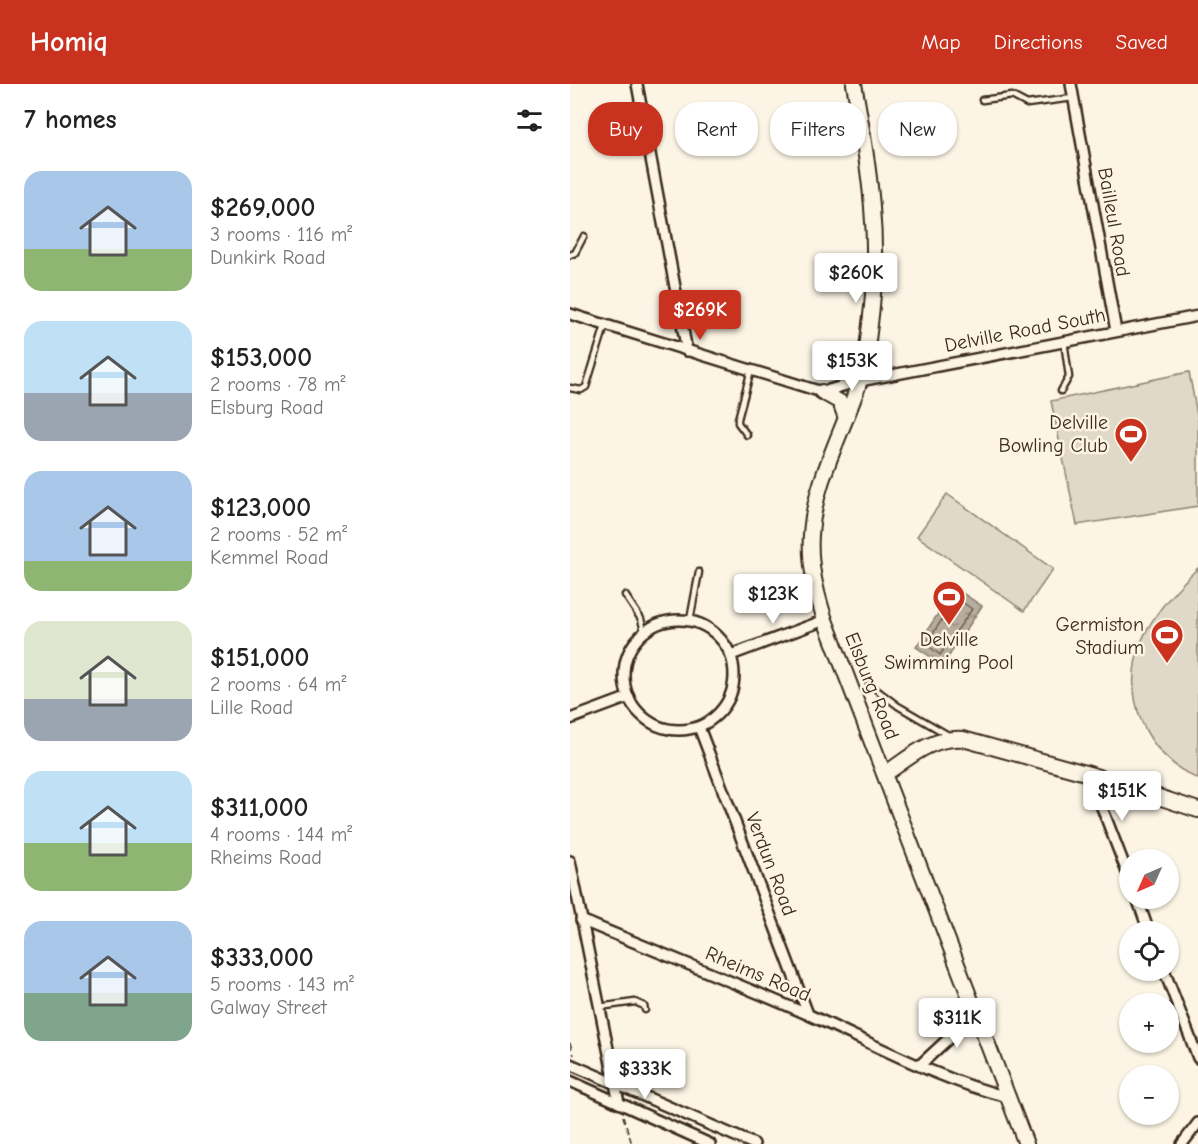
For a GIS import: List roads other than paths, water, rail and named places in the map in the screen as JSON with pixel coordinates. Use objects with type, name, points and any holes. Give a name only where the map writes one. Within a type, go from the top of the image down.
[{"type":"main road","name":"Elsburg Road","points":[[854,84],[873,193],[875,239],[870,326],[860,381],[820,489],[811,535],[812,568],[825,620],[1026,1144]]},
{"type":"main road","points":[[822,392],[840,402],[846,418]]},
{"type":"main road","points":[[885,774],[927,746],[953,738],[973,741],[1089,774],[1198,810]]},
{"type":"street","points":[[637,84],[687,351]]},
{"type":"street","name":"Bailleul Road","points":[[1071,84],[1116,331]]},
{"type":"street","points":[[570,314],[822,392]]},
{"type":"street","name":"Delville Road South","points":[[822,392],[860,381],[1198,316]]},
{"type":"street","points":[[690,620],[712,630],[731,655],[735,680],[729,700],[717,716],[699,727],[679,730],[658,726],[641,715],[629,698],[624,674],[625,662],[636,640],[644,631],[666,621],[690,620]]},
{"type":"street","points":[[731,655],[825,620]]},
{"type":"street","points":[[570,719],[629,698]]},
{"type":"street","name":"Verdun Road","points":[[699,727],[808,1014]]},
{"type":"street","points":[[1089,774],[1119,852]]},
{"type":"street","points":[[570,861],[619,1103]]},
{"type":"street","name":"Rheims Road","points":[[581,920],[808,1014],[920,1065],[981,1090],[1008,1097]]},
{"type":"street","points":[[1168,981],[1198,1058]]},
{"type":"street","points":[[920,1065],[976,1013]]},
{"type":"street","points":[[570,1064],[754,1144]]},
{"type":"street","points":[[570,1081],[710,1144]]},
{"type":"street","points":[[1182,1144],[1198,1124]]},
{"type":"lane","points":[[982,100],[1012,96],[1027,104],[1073,98]]},
{"type":"lane","points":[[570,255],[574,253],[584,236]]},
{"type":"lane","points":[[570,388],[581,390],[586,387],[605,326]]},
{"type":"lane","points":[[1061,391],[1069,377],[1064,341]]},
{"type":"lane","points":[[747,435],[738,423],[738,419],[751,370]]},
{"type":"lane","points":[[690,620],[699,572]]},
{"type":"lane","points":[[625,595],[641,619],[644,631]]},
{"type":"lane","points":[[869,684],[898,706],[953,738]]},
{"type":"lane","points":[[600,1007],[635,1002],[644,1006],[645,1010]]},
{"type":"water","name":"Delville Swimming Pool","points":[[955,588],[982,606],[943,665],[916,647]]},
{"type":"place","name":"Delville Bowling Club","points":[[1131,463]]},
{"type":"place","name":"Delville Swimming Pool","points":[[949,626]]},
{"type":"place","name":"Germiston Stadium","points":[[1167,664]]}]
